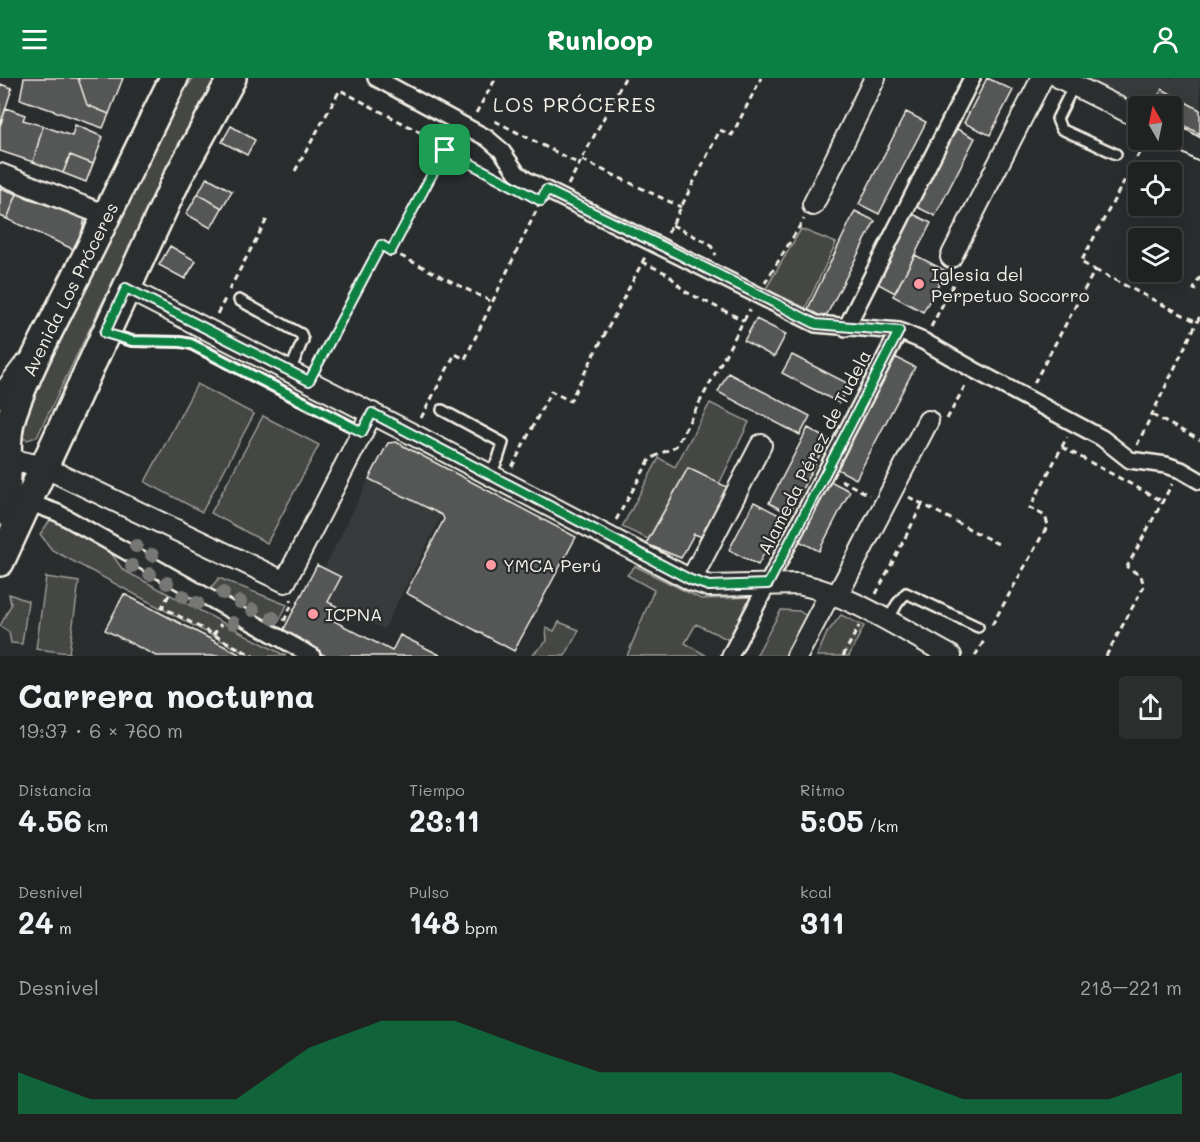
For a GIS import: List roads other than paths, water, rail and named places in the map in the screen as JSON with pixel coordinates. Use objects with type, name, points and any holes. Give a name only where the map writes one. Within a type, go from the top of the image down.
[{"type":"main road","name":"Avenida Los Próceres","points":[[0,511],[7,490],[3,457],[7,429],[13,411],[49,332],[174,78]]},
{"type":"main road","points":[[0,562],[177,179],[232,78]]},
{"type":"street","points":[[376,78],[464,125],[501,150],[517,173],[528,181],[816,324],[899,331],[924,341],[1075,422],[1102,438],[1130,460],[1166,465],[1181,470],[1200,481]]},
{"type":"street","points":[[813,205],[875,78]]},
{"type":"street","name":"Alameda Pérez de Tudela","points":[[846,328],[972,78]]},
{"type":"street","points":[[951,257],[1042,78]]},
{"type":"street","points":[[1067,82],[1128,112]]},
{"type":"street","points":[[1182,140],[1200,150]]},
{"type":"street","points":[[0,174],[107,216]]},
{"type":"street","points":[[126,288],[372,413],[691,580],[709,586],[798,584],[833,595],[951,656]]},
{"type":"street","name":"Alameda Pérez de Tudela","points":[[730,656],[899,331]]},
{"type":"street","points":[[0,397],[49,332]]},
{"type":"street","points":[[3,457],[44,467],[285,582],[372,413]]},
{"type":"street","points":[[797,656],[885,503],[928,422]]},
{"type":"street","points":[[691,580],[761,445]]},
{"type":"street","points":[[28,502],[58,513],[312,656]]},
{"type":"lane","points":[[1067,82],[1057,119],[1061,129],[1116,154]]},
{"type":"lane","points":[[239,300],[298,332],[303,337],[290,371]]},
{"type":"lane","points":[[105,333],[132,341],[191,344],[362,432]]},
{"type":"lane","points":[[442,410],[503,442],[498,459],[497,479]]},
{"type":"lane","points":[[887,622],[904,594],[909,593],[978,627]]},
{"type":"place","name":"Iglesia del Perpetuo Socorro","points":[[919,284]]},
{"type":"place","name":"YMCA Perú","points":[[491,565]]},
{"type":"place","name":"ICPNA","points":[[313,614]]},
{"type":"district","name":"LOS PRÓCERES","points":[[575,104]]}]
